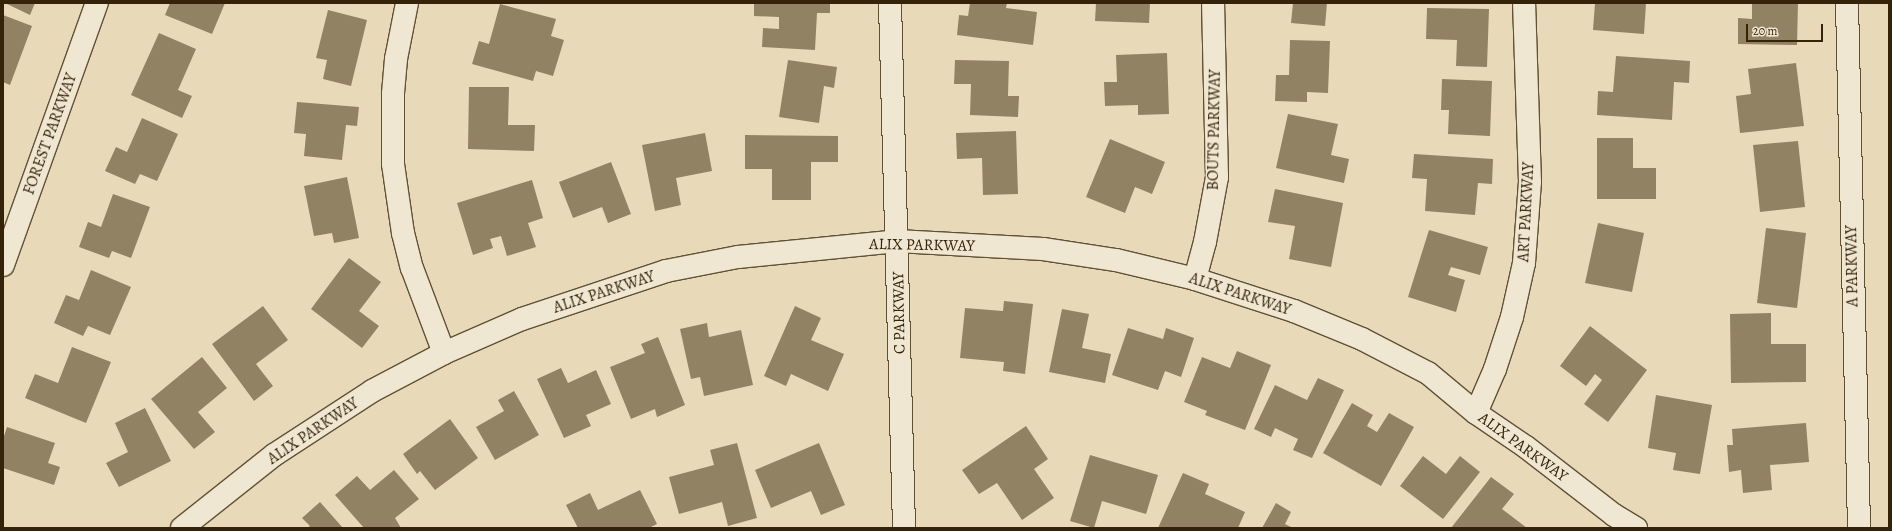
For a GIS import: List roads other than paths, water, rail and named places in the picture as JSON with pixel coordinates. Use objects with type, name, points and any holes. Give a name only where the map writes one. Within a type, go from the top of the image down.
[{"type":"street","name":"FOREST PARKWAY","points":[[3,265],[8,234],[97,3]]},
{"type":"street","points":[[407,3],[394,87],[393,164],[403,233],[412,268],[444,353]]},
{"type":"street","name":"C PARKWAY","points":[[890,3],[904,528]]},
{"type":"street","name":"BOUTS PARKWAY","points":[[1195,279],[1205,242],[1216,177],[1213,3]]},
{"type":"street","name":"ART PARKWAY","points":[[1476,413],[1495,369],[1512,317],[1524,263],[1530,182],[1524,3]]},
{"type":"street","name":"A PARKWAY","points":[[1847,3],[1859,528]]},
{"type":"street","name":"ALIX PARKWAY","points":[[182,528],[309,431],[372,391],[444,353],[522,319],[666,271],[738,257],[897,241],[1043,249],[1116,260],[1195,279],[1294,311],[1362,340],[1428,373],[1476,413],[1526,447],[1614,515],[1636,528]]}]
